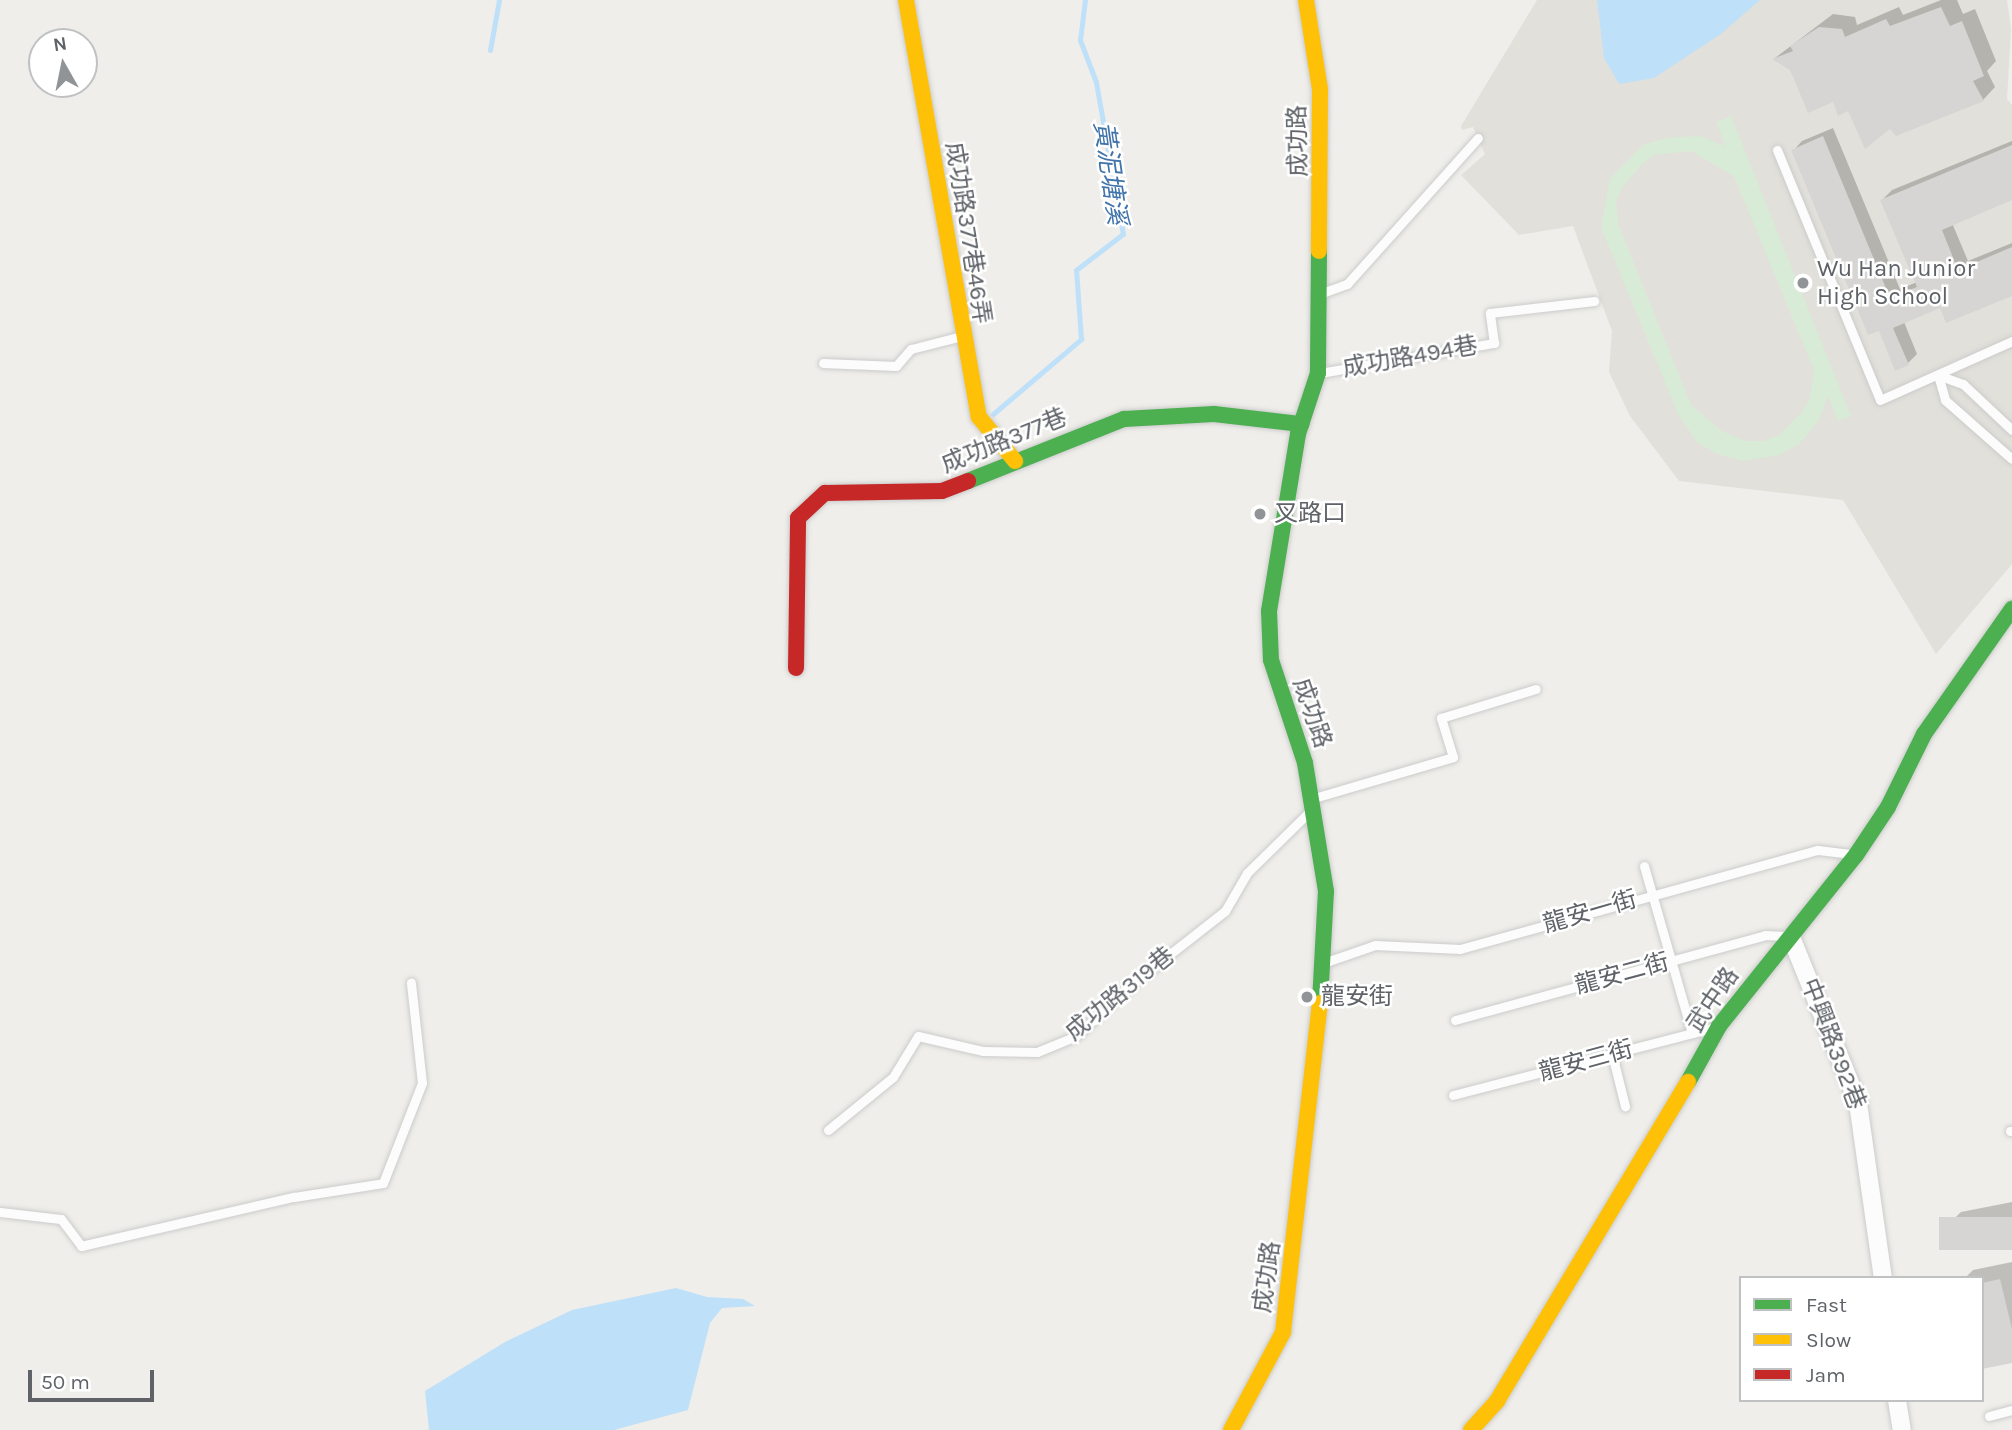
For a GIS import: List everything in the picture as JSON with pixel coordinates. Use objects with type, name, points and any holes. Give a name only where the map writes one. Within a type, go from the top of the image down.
[{"type":"street","name":"成功路377巷46弄","points":[[906,0],[962,336],[979,417],[1015,461]]},
{"type":"street","name":"成功路","points":[[1231,1430],[1283,1332],[1325,963],[1326,891],[1305,763],[1271,660],[1269,611],[1301,424],[1318,373],[1322,293],[1320,89],[1306,0]]},
{"type":"street","name":"成功路377巷","points":[[796,668],[798,518],[825,493],[942,491],[1124,419],[1214,414],[1301,424]]},
{"type":"street","name":"武中路","points":[[1471,1430],[1504,1389],[1719,1026],[1856,855],[1888,807],[1924,734],[2012,609]]},
{"type":"street","name":"中興路392巷","points":[[1791,937],[1858,1103],[1883,1276]]},
{"type":"street","points":[[1897,1402],[1902,1430]]},
{"type":"lane","points":[[1322,293],[1347,284],[1478,138]]},
{"type":"lane","points":[[1777,150],[1880,400],[2012,341]]},
{"type":"lane","name":"成功路494巷","points":[[1318,373],[1493,343],[1490,313],[1594,301]]},
{"type":"lane","points":[[823,363],[896,366],[911,349],[962,336]]},
{"type":"lane","points":[[1938,375],[1963,384],[2012,430]]},
{"type":"lane","points":[[1938,375],[1945,400],[2012,459]]},
{"type":"lane","points":[[1311,804],[1453,757],[1441,718],[1536,689]]},
{"type":"lane","name":"成功路319巷","points":[[828,1130],[893,1076],[918,1036],[983,1051],[1037,1052],[1076,1036],[1128,987],[1225,911],[1247,873],[1311,804]]},
{"type":"lane","name":"龍安一街","points":[[1325,963],[1375,945],[1460,949],[1651,894],[1818,850],[1856,855]]},
{"type":"lane","points":[[1644,866],[1692,1033]]},
{"type":"lane","name":"龍安二街","points":[[1455,1020],[1765,935],[1791,937]]},
{"type":"lane","points":[[0,1212],[61,1219],[81,1246],[294,1197],[383,1183],[422,1083],[411,983]]},
{"type":"lane","name":"龍安三街","points":[[1453,1095],[1719,1026]]},
{"type":"lane","points":[[1612,1054],[1625,1106]]},
{"type":"lane","points":[[1989,1416],[2012,1410]]},
{"type":"shaded area","name":"Wu Han Junior High School","points":[[1537,0],[2007,0],[2011,29],[2007,99],[2012,105],[2012,564],[1936,654],[1843,500],[1679,481],[1630,416],[1609,372],[1612,331],[1573,226],[1519,235],[1461,175],[1485,154],[1473,127],[1462,130],[1461,126]]},
{"type":"green space","points":[[1731,116],[1851,416],[1838,421],[1828,395],[1819,420],[1799,444],[1779,455],[1743,461],[1717,454],[1697,442],[1679,416],[1601,227],[1610,179],[1643,145],[1667,138],[1699,136],[1725,146],[1717,122]],"holes":[[[1691,151],[1734,176],[1814,370],[1810,398],[1802,412],[1779,435],[1764,441],[1745,441],[1722,431],[1691,405],[1618,224],[1616,203],[1621,189],[1642,164],[1654,155]]]},
{"type":"water","points":[[1597,0],[1760,0],[1721,34],[1654,78],[1619,84],[1604,58]]},
{"type":"water","points":[[676,1288],[707,1297],[743,1299],[755,1306],[722,1308],[710,1323],[688,1410],[614,1430],[429,1430],[425,1391],[505,1342],[572,1310]]},
{"type":"building","points":[[1941,7],[1950,26],[1962,21],[1984,76],[1973,81],[1984,101],[1896,136],[1890,129],[1865,149],[1848,111],[1838,116],[1833,102],[1808,113],[1790,70],[1772,59],[1793,51],[1790,46],[1819,27],[1842,29],[1845,37],[1886,19],[1890,26]]},
{"type":"building","points":[[1823,136],[1890,298],[1917,287],[1880,200],[2012,145],[2012,200],[1942,230],[1958,270],[2012,247],[2012,296],[1946,323],[1940,308],[1893,328],[1909,365],[1895,371],[1879,331],[1868,335],[1791,150]]},
{"type":"building","points":[[1939,1217],[2012,1217],[2012,1250],[1939,1250]]},
{"type":"building","points":[[2000,1279],[2012,1329],[2012,1363],[1984,1369],[1984,1283]]},
{"type":"waterway","name":"黃泥塘溪","points":[[490,50],[499,0]]},
{"type":"waterway","name":"黃泥塘溪","points":[[993,414],[1081,339],[1076,270],[1123,234],[1096,82],[1080,40],[1085,0]]},
{"type":"traffic: fast","points":[[1319,251],[1318,373],[1298,434],[1269,611],[1271,660],[1305,763],[1326,891],[1320,1003]]},
{"type":"traffic: fast","points":[[968,481],[1124,419],[1214,414],[1301,424]]},
{"type":"traffic: fast","points":[[1688,1082],[1719,1026],[1856,855],[1888,807],[1924,734],[2012,609]]},
{"type":"traffic: slow","points":[[906,0],[979,417],[1015,461]]},
{"type":"traffic: slow","points":[[1306,0],[1320,89],[1319,251]]},
{"type":"traffic: slow","points":[[1231,1430],[1283,1332],[1320,1003]]},
{"type":"traffic: slow","points":[[1471,1430],[1497,1401],[1688,1082]]},
{"type":"traffic: jam","points":[[796,668],[798,518],[825,493],[942,491],[968,481]]},
{"type":"place","name":"Wu Han Junior High School","points":[[1803,283]]},
{"type":"place","name":"叉路口","points":[[1260,514]]},
{"type":"place","name":"龍安街","points":[[1307,997]]}]
